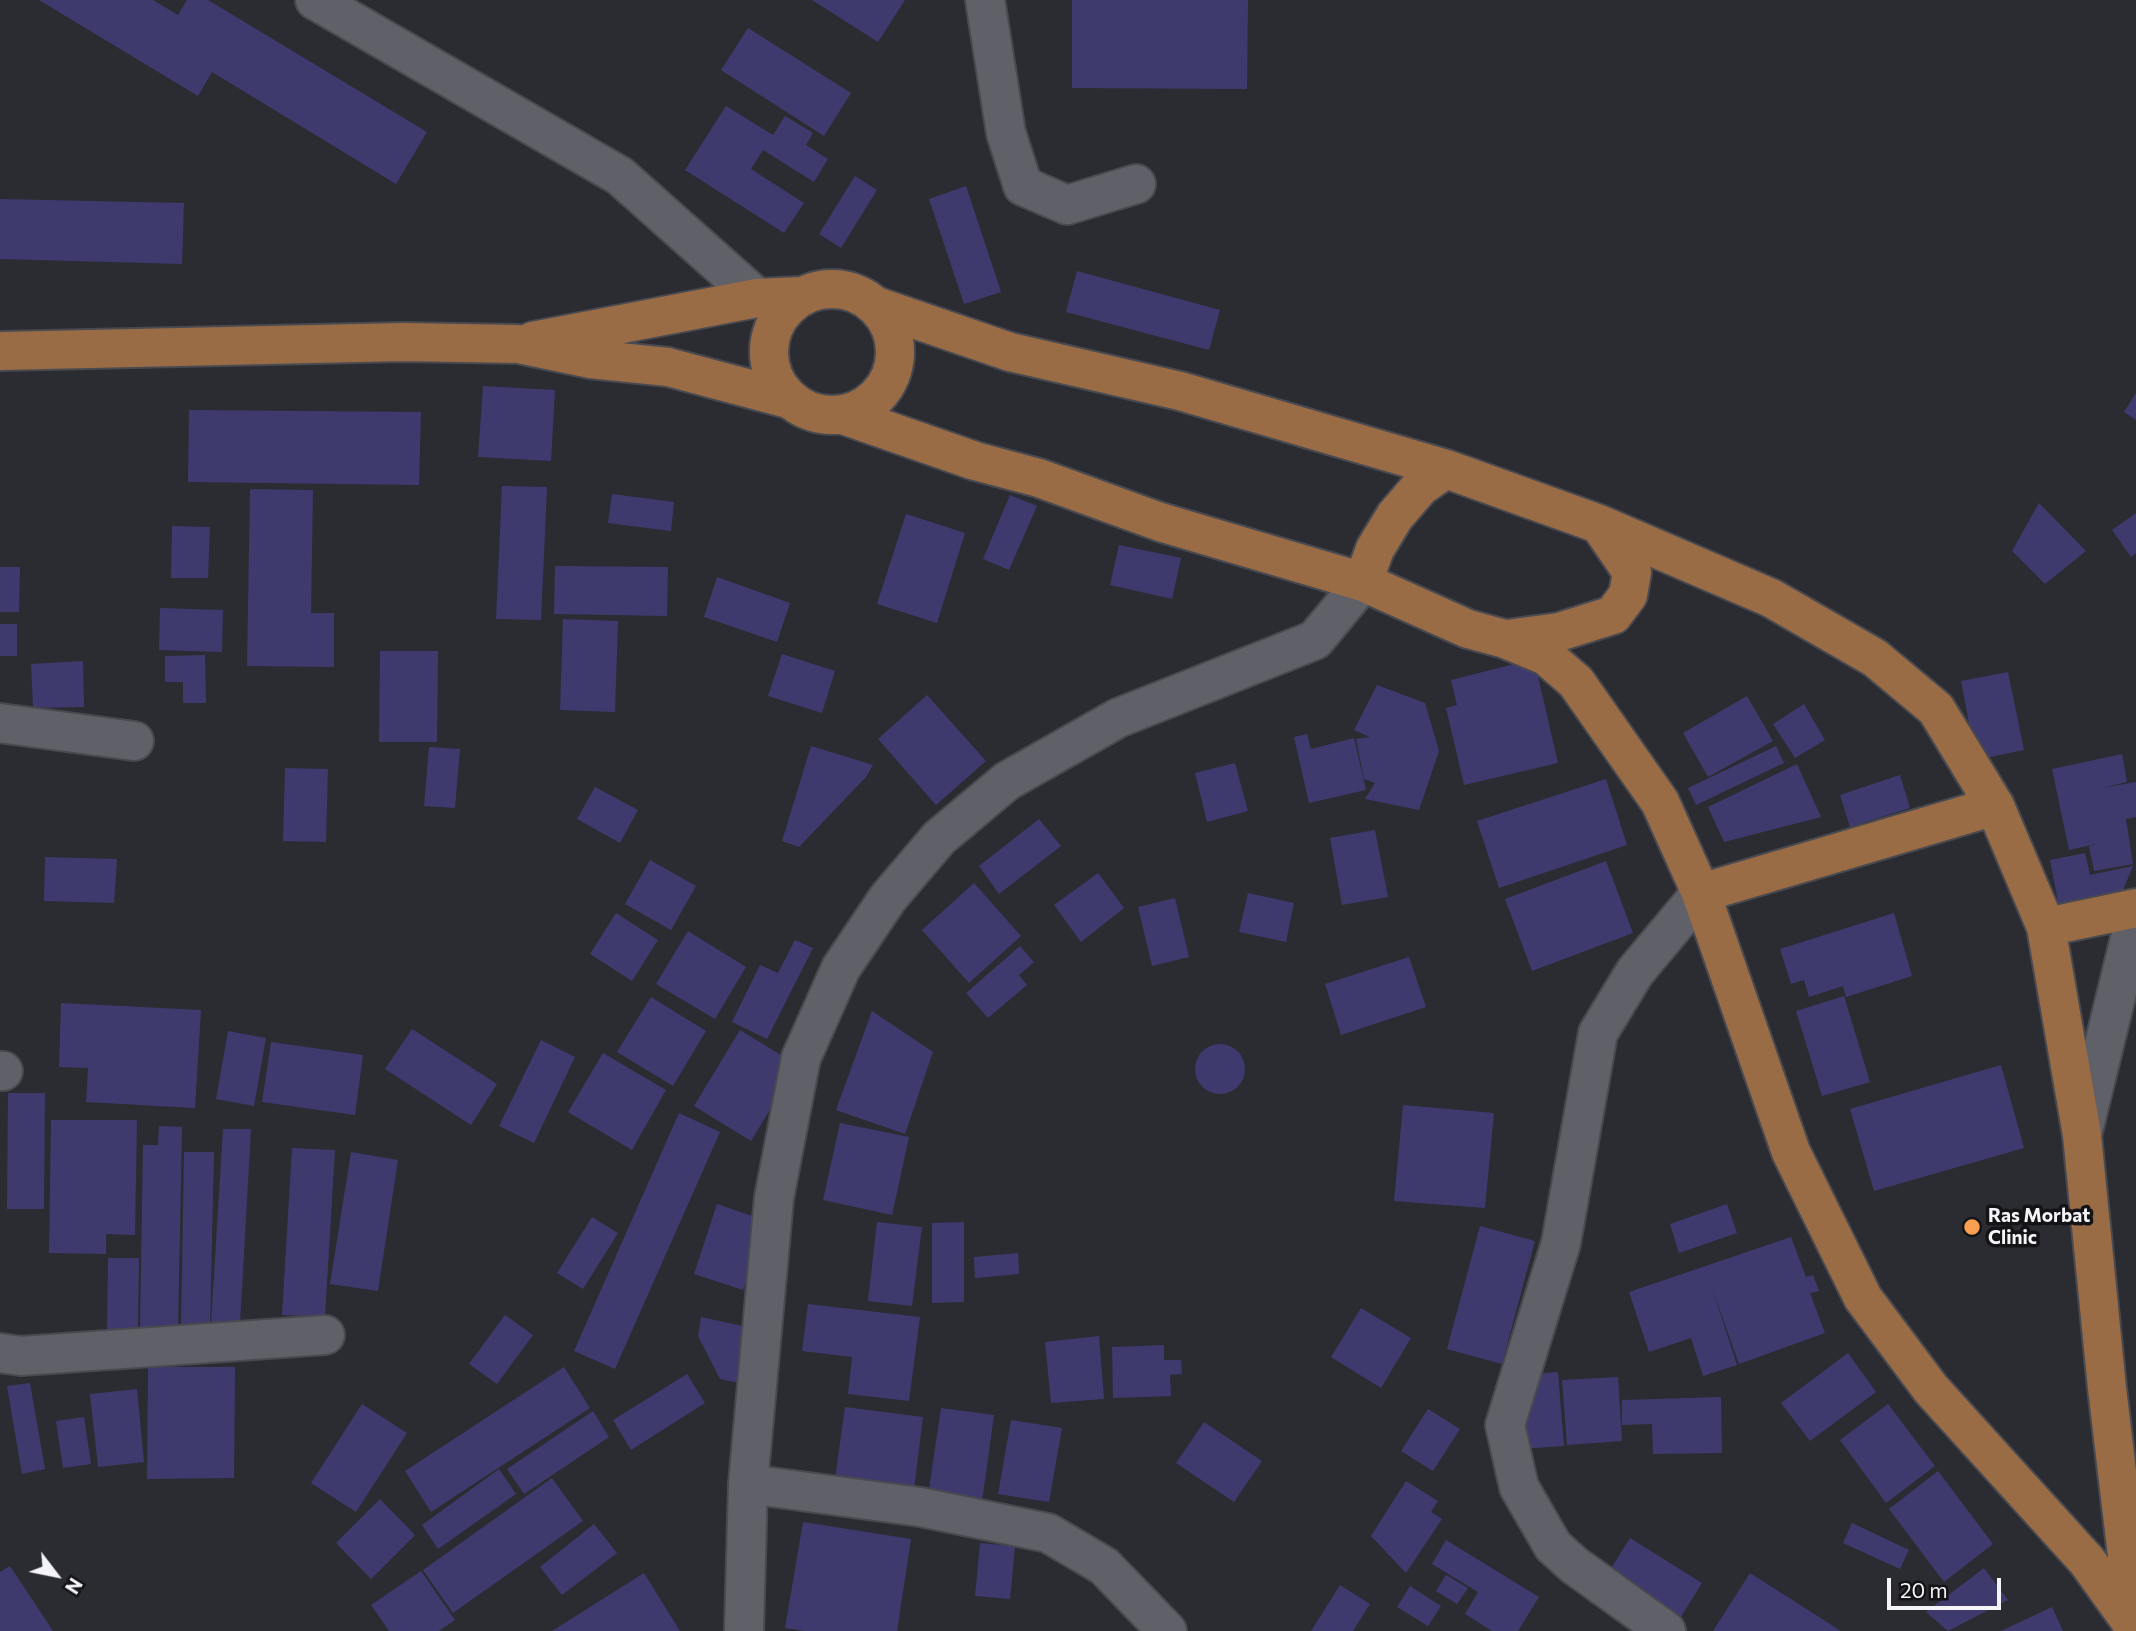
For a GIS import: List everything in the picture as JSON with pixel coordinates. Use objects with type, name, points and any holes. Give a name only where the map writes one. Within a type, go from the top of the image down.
[{"type":"main road","points":[[518,344],[757,298],[802,296],[821,289],[840,289],[860,295],[876,306],[1010,352],[1180,391],[1446,469],[1599,524],[1771,598],[1875,658],[1936,709],[1995,806],[2046,927],[2082,1135],[2135,1629]]},
{"type":"main road","points":[[802,296],[786,309],[774,325],[769,344],[769,364],[776,383],[788,399],[804,410],[823,416],[843,415],[862,409],[878,397],[890,380],[895,361],[895,341],[888,322],[876,306]]},
{"type":"main road","points":[[0,351],[403,342],[518,344],[590,359],[668,367],[788,399]]},
{"type":"main road","points":[[843,415],[975,461],[1039,478],[1160,522],[1363,582],[1468,629],[1505,639],[1546,656],[1576,682],[1660,802],[1701,894],[1791,1152],[1863,1298],[1931,1389],[2087,1561],[2135,1629]]},
{"type":"main road","points":[[1363,582],[1376,550],[1395,516],[1420,487],[1446,469]]},
{"type":"main road","points":[[1505,639],[1559,632],[1613,615],[1628,595],[1632,572],[1599,524]]},
{"type":"main road","points":[[1701,894],[1995,806]]},
{"type":"main road","points":[[2046,927],[2136,908]]},
{"type":"street","points":[[985,0],[1006,133],[1023,186],[1067,205],[1136,184]]},
{"type":"street","points":[[328,3],[620,176],[757,298]]},
{"type":"street","points":[[744,1631],[748,1484],[774,1198],[801,1058],[841,968],[888,898],[939,838],[1007,781],[1118,718],[1315,640],[1363,582]]},
{"type":"street","points":[[0,723],[134,741]]},
{"type":"street","points":[[1666,1631],[1574,1565],[1553,1546],[1519,1487],[1505,1425],[1562,1243],[1598,1033],[1635,972],[1701,894]]},
{"type":"street","points":[[2082,1135],[2136,914]]},
{"type":"street","points":[[0,1353],[21,1356],[325,1335]]},
{"type":"street","points":[[748,1484],[920,1507],[1048,1532],[1104,1566],[1167,1631]]},
{"type":"building","points":[[39,0],[153,0],[178,15],[187,0],[208,0],[427,132],[396,184],[212,72],[198,96]]},
{"type":"building","points":[[812,0],[905,0],[878,42]]},
{"type":"building","points":[[1072,0],[1248,0],[1247,89],[1072,88]]},
{"type":"building","points":[[748,28],[851,93],[824,136],[721,70]]},
{"type":"building","points":[[726,106],[773,135],[785,116],[813,133],[806,145],[828,159],[814,182],[763,150],[751,169],[804,203],[784,233],[685,170]]},
{"type":"building","points":[[855,176],[877,190],[841,248],[819,234]]},
{"type":"building","points":[[966,186],[1001,292],[964,304],[929,199]]},
{"type":"building","points":[[0,199],[184,203],[182,264],[0,259]]},
{"type":"building","points":[[1077,271],[1220,310],[1209,350],[1066,312]]},
{"type":"building","points":[[483,386],[555,390],[551,461],[478,457]]},
{"type":"building","points":[[2136,393],[2136,420],[2124,412]]},
{"type":"building","points":[[189,410],[421,412],[419,485],[188,482]]},
{"type":"building","points":[[502,486],[547,487],[541,620],[496,619]]},
{"type":"building","points":[[250,489],[313,490],[311,613],[334,613],[334,667],[247,666]]},
{"type":"building","points":[[612,494],[674,502],[671,531],[608,523]]},
{"type":"building","points":[[1010,495],[1037,506],[1009,570],[983,559]]},
{"type":"building","points":[[2039,503],[2086,551],[2045,584],[2012,551]]},
{"type":"building","points":[[2136,513],[2136,553],[2131,557],[2112,530]]},
{"type":"building","points":[[906,514],[965,533],[937,623],[877,604]]},
{"type":"building","points":[[172,526],[210,527],[208,578],[171,578]]},
{"type":"building","points":[[1119,545],[1181,558],[1172,599],[1110,585]]},
{"type":"building","points":[[555,566],[668,567],[667,616],[554,614]]},
{"type":"building","points":[[0,567],[20,567],[19,612],[0,612]]},
{"type":"building","points":[[717,577],[790,603],[777,642],[704,617]]},
{"type":"building","points":[[160,608],[223,610],[222,652],[159,650]]},
{"type":"building","points":[[563,619],[618,621],[615,712],[560,710]]},
{"type":"building","points":[[0,624],[17,624],[17,656],[0,656]]},
{"type":"building","points":[[380,651],[438,651],[437,742],[379,742]]},
{"type":"building","points":[[782,654],[835,671],[822,713],[768,696]]},
{"type":"building","points":[[205,655],[206,703],[183,703],[183,682],[165,682],[165,656]]},
{"type":"building","points":[[1534,659],[1558,763],[1464,785],[1446,708],[1457,705],[1451,680]]},
{"type":"building","points":[[83,661],[84,707],[33,708],[31,664]]},
{"type":"building","points":[[2008,672],[2024,750],[1976,760],[1961,681]]},
{"type":"building","points":[[1377,685],[1425,703],[1439,751],[1419,810],[1365,799],[1375,783],[1364,779],[1356,739],[1370,737],[1354,730]]},
{"type":"building","points":[[927,695],[986,761],[936,805],[878,739]]},
{"type":"building","points":[[1747,696],[1773,741],[1708,777],[1683,733]]},
{"type":"building","points":[[1804,704],[1825,740],[1795,758],[1773,724]]},
{"type":"building","points":[[1307,734],[1311,749],[1354,738],[1366,790],[1309,803],[1294,737]]},
{"type":"building","points":[[811,746],[873,765],[866,777],[799,847],[782,841]]},
{"type":"building","points":[[1776,746],[1784,763],[1696,805],[1688,788]]},
{"type":"building","points":[[429,747],[460,749],[455,808],[424,806]]},
{"type":"building","points":[[2122,754],[2127,782],[2101,788],[2136,782],[2136,817],[2126,819],[2133,864],[2094,871],[2089,846],[2105,842],[2069,850],[2052,769]]},
{"type":"building","points":[[1235,763],[1248,811],[1207,822],[1195,773]]},
{"type":"building","points":[[1797,764],[1821,817],[1724,842],[1708,807]]},
{"type":"building","points":[[285,768],[328,769],[326,842],[283,841]]},
{"type":"building","points":[[1900,775],[1910,808],[1850,827],[1840,795]]},
{"type":"building","points":[[1606,779],[1627,845],[1499,888],[1477,821]]},
{"type":"building","points":[[595,787],[638,810],[620,843],[577,819]]},
{"type":"building","points":[[1039,819],[1061,846],[999,894],[979,866]]},
{"type":"building","points":[[1375,830],[1388,897],[1342,905],[1330,838]]},
{"type":"building","points":[[2085,853],[2090,875],[2133,866],[2121,895],[2059,907],[2050,860]]},
{"type":"building","points":[[45,857],[117,859],[114,903],[44,901]]},
{"type":"building","points":[[650,860],[696,886],[671,930],[625,904]]},
{"type":"building","points":[[1606,861],[1633,933],[1532,971],[1505,899]]},
{"type":"building","points":[[1098,873],[1124,908],[1081,942],[1054,905]]},
{"type":"building","points":[[974,883],[1021,936],[969,983],[922,930]]},
{"type":"building","points":[[1248,893],[1294,903],[1286,942],[1239,932]]},
{"type":"building","points":[[1175,898],[1189,957],[1152,966],[1138,907]]},
{"type":"building","points":[[616,913],[658,940],[632,981],[590,954]]},
{"type":"building","points":[[1894,913],[1912,976],[1846,997],[1843,986],[1809,997],[1804,980],[1791,984],[1780,949]]},
{"type":"building","points":[[688,931],[746,967],[715,1019],[656,984]]},
{"type":"building","points":[[795,940],[813,948],[767,1039],[732,1022],[760,965],[778,973]]},
{"type":"building","points":[[1020,946],[1034,962],[1019,975],[1027,985],[988,1018],[966,993]]},
{"type":"building","points":[[1409,957],[1426,1007],[1341,1035],[1325,984]]},
{"type":"building","points":[[1844,996],[1870,1082],[1822,1096],[1796,1011]]},
{"type":"building","points":[[651,997],[706,1031],[673,1086],[617,1052]]},
{"type":"building","points":[[61,1003],[201,1010],[195,1108],[86,1102],[88,1068],[59,1067]]},
{"type":"building","points":[[872,1011],[933,1052],[905,1134],[836,1110]]},
{"type":"building","points":[[412,1029],[497,1084],[471,1125],[385,1069]]},
{"type":"building","points":[[740,1030],[797,1065],[751,1141],[694,1106]]},
{"type":"building","points":[[228,1031],[266,1038],[254,1106],[216,1099]]},
{"type":"building","points":[[541,1040],[575,1057],[534,1143],[499,1126]]},
{"type":"building","points":[[271,1042],[363,1055],[355,1115],[262,1102]]},
{"type":"building","points":[[1220,1044],[1237,1052],[1245,1069],[1237,1086],[1220,1094],[1203,1086],[1195,1069],[1203,1052]]},
{"type":"building","points":[[603,1053],[666,1090],[632,1150],[568,1112]]},
{"type":"building","points":[[2001,1065],[2024,1148],[1874,1191],[1850,1109]]},
{"type":"building","points":[[8,1093],[45,1093],[44,1209],[7,1209]]},
{"type":"building","points":[[1403,1105],[1494,1113],[1485,1208],[1394,1201]]},
{"type":"building","points":[[679,1113],[720,1132],[615,1369],[574,1351]]},
{"type":"building","points":[[51,1120],[137,1120],[135,1235],[106,1234],[106,1254],[49,1253]]},
{"type":"building","points":[[840,1123],[909,1137],[892,1215],[823,1200]]},
{"type":"building","points":[[159,1126],[182,1127],[178,1333],[140,1332],[143,1145],[158,1145]]},
{"type":"building","points":[[223,1129],[251,1129],[240,1324],[211,1323]]},
{"type":"building","points":[[292,1148],[335,1150],[325,1317],[282,1315]]},
{"type":"building","points":[[184,1152],[214,1152],[210,1329],[181,1328]]},
{"type":"building","points":[[351,1152],[398,1160],[378,1291],[330,1284]]},
{"type":"building","points":[[717,1204],[767,1221],[743,1290],[694,1274]]},
{"type":"building","points":[[1727,1204],[1737,1233],[1679,1253],[1670,1224]]},
{"type":"building","points":[[592,1217],[618,1233],[583,1289],[557,1273]]},
{"type":"building","points":[[877,1222],[922,1227],[912,1306],[868,1301]]},
{"type":"building","points":[[964,1222],[964,1302],[932,1303],[932,1223]]},
{"type":"building","points":[[1480,1226],[1535,1241],[1502,1364],[1447,1349]]},
{"type":"building","points":[[1791,1237],[1806,1277],[1813,1275],[1819,1291],[1810,1293],[1825,1333],[1739,1364],[1712,1288],[1737,1365],[1703,1376],[1691,1338],[1649,1352],[1629,1292]]},
{"type":"building","points":[[1018,1253],[1019,1274],[975,1278],[974,1257]]},
{"type":"building","points":[[108,1258],[139,1258],[138,1329],[107,1329]]},
{"type":"building","points":[[808,1304],[920,1317],[909,1401],[848,1394],[852,1357],[802,1351]]},
{"type":"building","points":[[1361,1308],[1411,1338],[1381,1388],[1331,1357]]},
{"type":"building","points":[[505,1315],[533,1335],[497,1384],[469,1364]]},
{"type":"building","points":[[701,1317],[756,1329],[745,1384],[720,1379],[698,1336]]},
{"type":"building","points":[[1099,1336],[1104,1399],[1051,1403],[1045,1342]]},
{"type":"building","points":[[1164,1345],[1164,1360],[1181,1360],[1182,1374],[1170,1375],[1171,1396],[1113,1398],[1112,1347]]},
{"type":"building","points":[[1848,1353],[1876,1392],[1810,1441],[1781,1403]]},
{"type":"building","points":[[148,1367],[235,1367],[234,1478],[147,1479]]},
{"type":"building","points":[[564,1367],[590,1408],[431,1512],[405,1471]]},
{"type":"building","points":[[1558,1372],[1564,1446],[1520,1449],[1529,1374]]},
{"type":"building","points":[[687,1374],[705,1403],[631,1450],[613,1420]]},
{"type":"building","points":[[1618,1377],[1622,1441],[1567,1445],[1562,1380]]},
{"type":"building","points":[[30,1383],[45,1469],[22,1474],[7,1386]]},
{"type":"building","points":[[137,1389],[144,1462],[98,1467],[90,1394]]},
{"type":"building","points":[[1721,1397],[1722,1453],[1653,1454],[1652,1424],[1622,1425],[1622,1400]]},
{"type":"building","points":[[362,1404],[407,1433],[356,1512],[311,1483]]},
{"type":"building","points":[[1888,1404],[1935,1466],[1886,1503],[1840,1440]]},
{"type":"building","points":[[845,1407],[923,1417],[914,1489],[835,1479]]},
{"type":"building","points":[[941,1408],[994,1415],[982,1502],[928,1496]]},
{"type":"building","points":[[1428,1409],[1460,1429],[1433,1471],[1401,1451]]},
{"type":"building","points":[[593,1411],[609,1437],[524,1494],[507,1469]]},
{"type":"building","points":[[84,1417],[91,1464],[63,1468],[56,1421]]},
{"type":"building","points":[[1011,1420],[1062,1428],[1049,1502],[998,1494]]},
{"type":"building","points":[[1204,1422],[1262,1461],[1234,1502],[1176,1463]]},
{"type":"building","points":[[499,1469],[516,1494],[438,1549],[422,1525]]},
{"type":"building","points":[[1938,1471],[1993,1544],[1944,1582],[1889,1509]]},
{"type":"building","points":[[552,1478],[583,1521],[453,1613],[423,1570]]},
{"type":"building","points":[[1406,1481],[1438,1501],[1431,1512],[1442,1519],[1406,1573],[1371,1536]]},
{"type":"building","points":[[380,1499],[415,1535],[371,1579],[336,1543]]},
{"type":"building","points":[[803,1522],[911,1539],[897,1631],[805,1631],[785,1628]]},
{"type":"building","points":[[1852,1523],[1909,1550],[1900,1569],[1843,1543]]},
{"type":"building","points":[[594,1524],[617,1553],[562,1595],[540,1567]]},
{"type":"building","points":[[1630,1538],[1702,1583],[1677,1623],[1605,1578]]},
{"type":"building","points":[[1446,1540],[1539,1597],[1518,1631],[1492,1631],[1465,1614],[1478,1592],[1432,1564]]},
{"type":"building","points":[[980,1543],[1015,1546],[1010,1599],[975,1596]]},
{"type":"building","points":[[10,1566],[53,1631],[0,1631],[0,1572]]},
{"type":"building","points":[[1984,1568],[2008,1600],[1948,1631],[1926,1612]]},
{"type":"building","points":[[421,1571],[455,1620],[439,1631],[389,1631],[371,1605]]},
{"type":"building","points":[[644,1573],[680,1631],[552,1631]]},
{"type":"building","points":[[1750,1573],[1841,1631],[1713,1631]]},
{"type":"building","points":[[1446,1575],[1468,1588],[1457,1604],[1436,1591]]},
{"type":"building","points":[[1340,1585],[1370,1604],[1353,1631],[1311,1631]]},
{"type":"building","points":[[1410,1586],[1441,1606],[1428,1626],[1397,1607]]},
{"type":"building","points":[[2052,1607],[2063,1631],[2001,1631]]},
{"type":"place","name":"Ras Morbat Clinic","points":[[1972,1227]]}]
